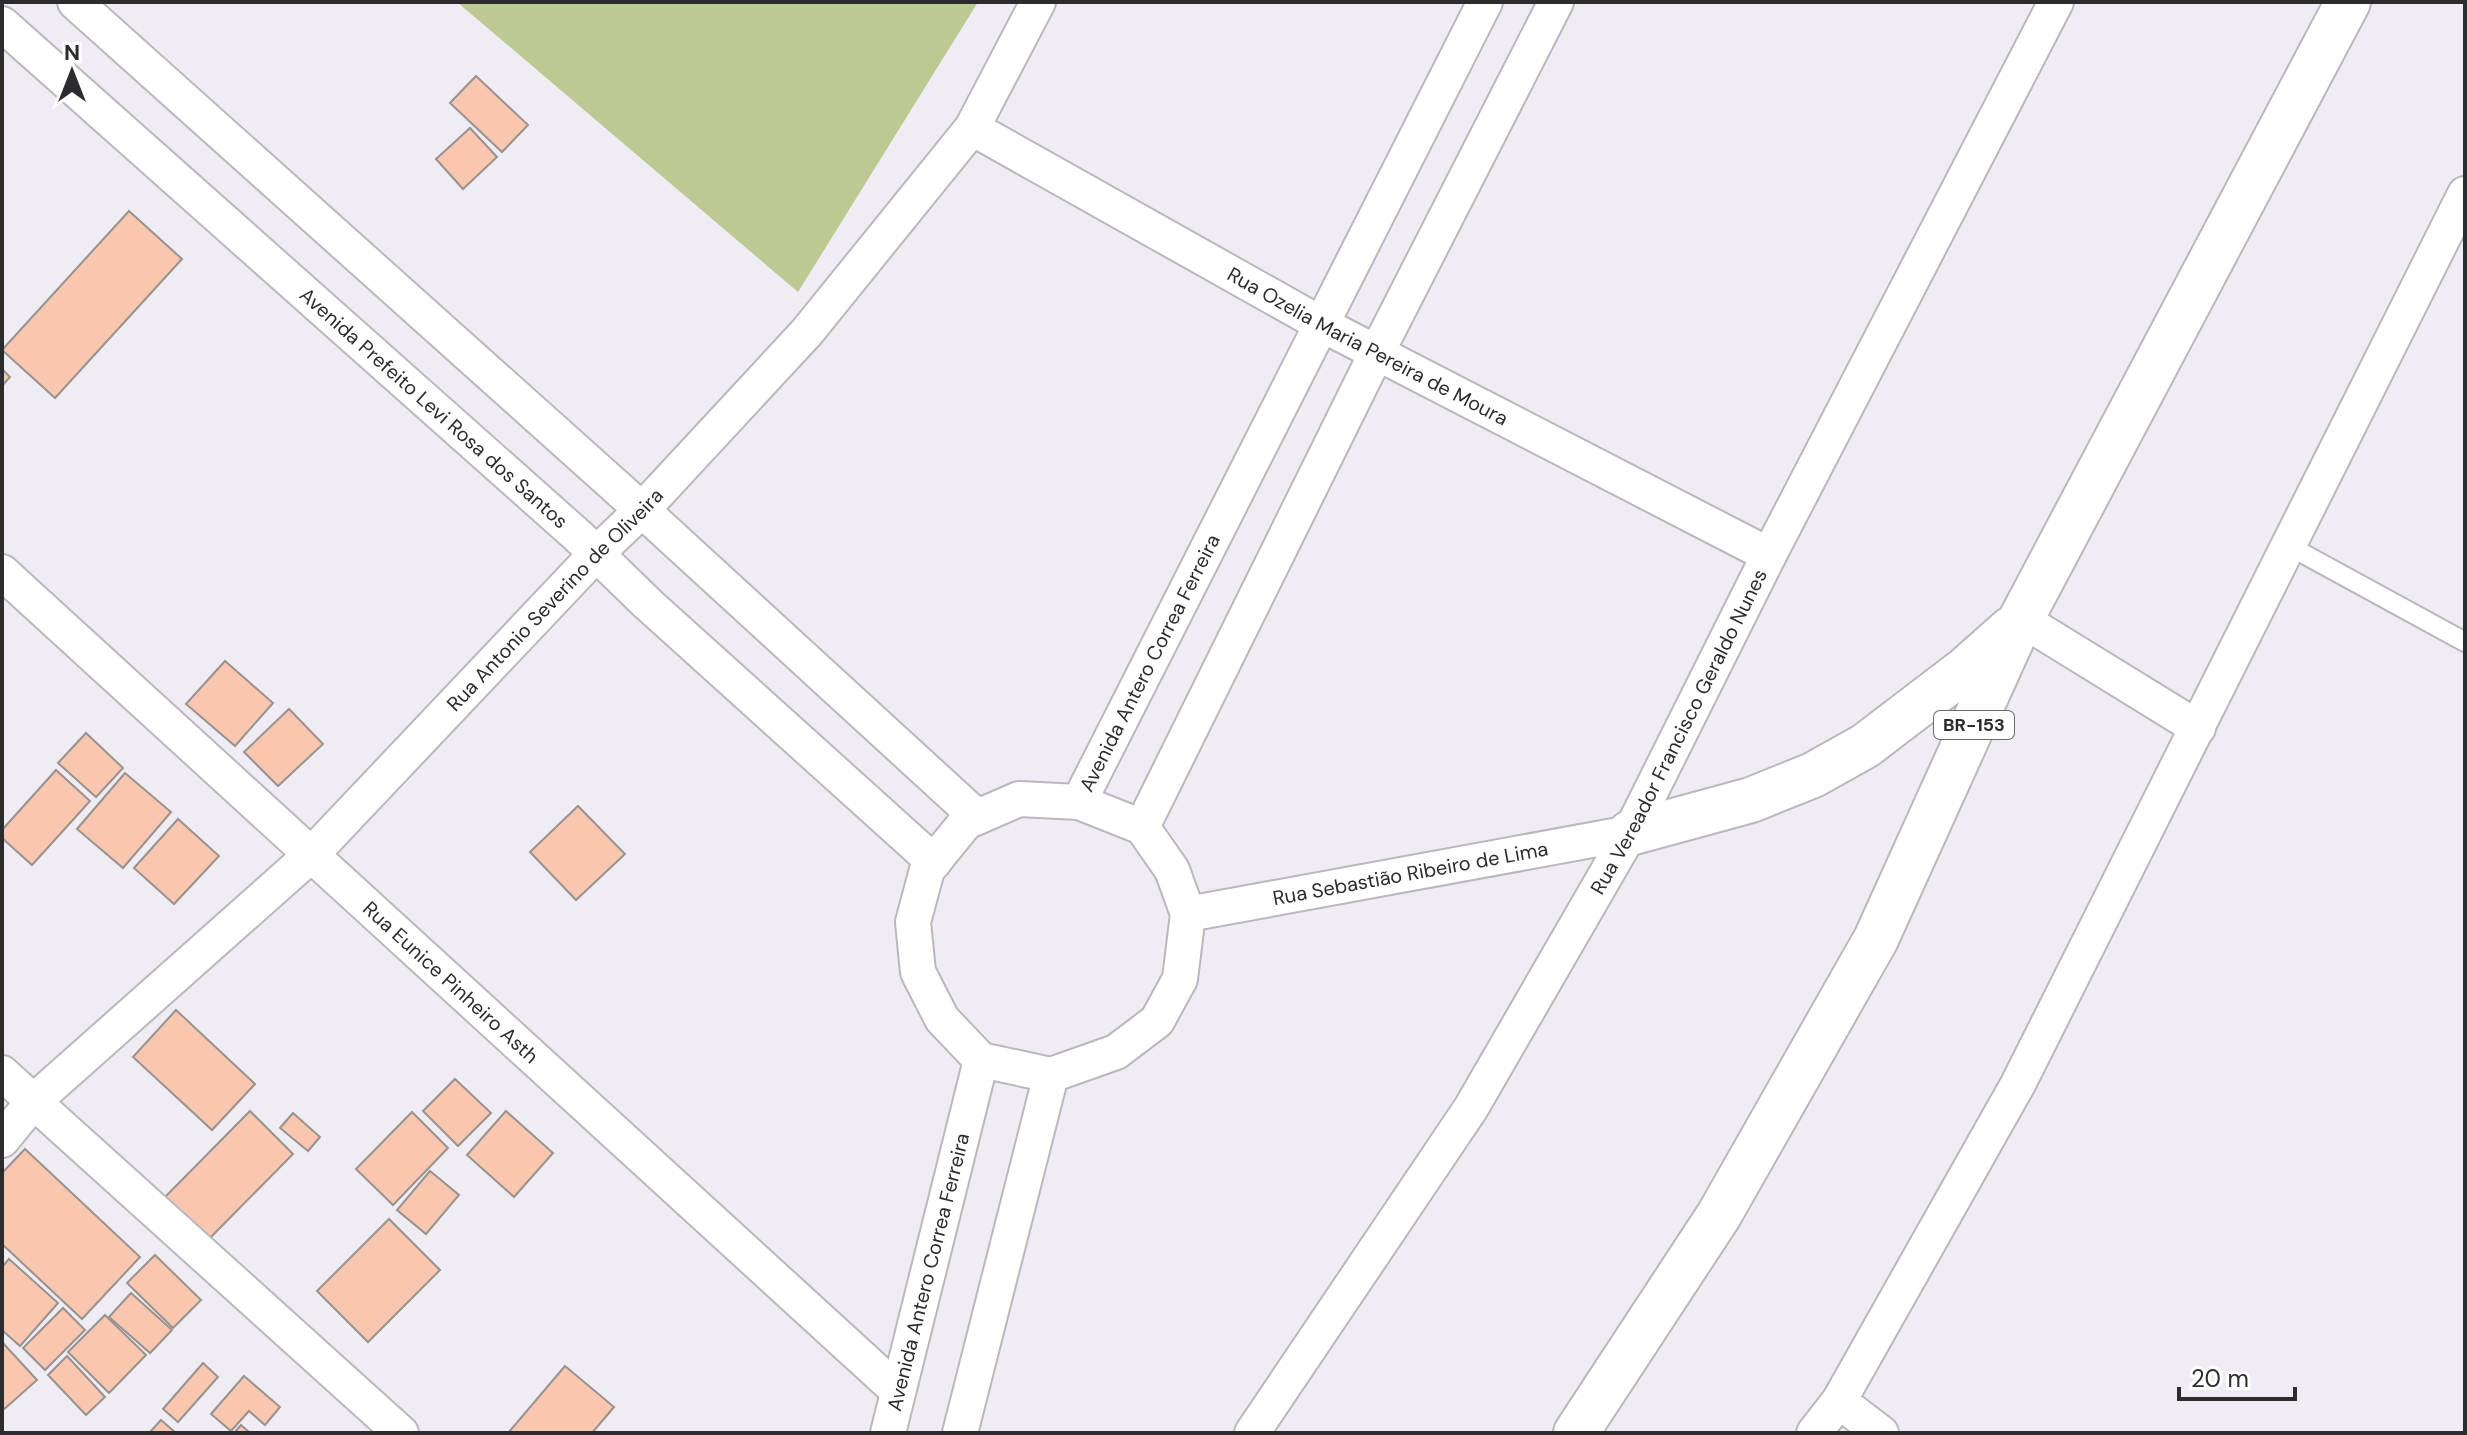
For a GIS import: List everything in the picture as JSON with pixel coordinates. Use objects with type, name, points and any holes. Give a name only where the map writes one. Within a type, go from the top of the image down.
[{"type":"highway","name":"BR-153","points":[[1576,1433],[1719,1215],[1876,939],[2021,619],[2348,2]]},
{"type":"highway","points":[[1630,833],[1751,800],[1813,775],[1865,746],[1966,669],[2021,619]]},
{"type":"street","points":[[75,2],[642,510],[977,817]]},
{"type":"street","name":"Rua Antonio Severino de Oliveira","points":[[2,1140],[33,1102],[311,855],[597,553],[642,510],[807,332],[972,128],[1038,2]]},
{"type":"street","name":"Avenida Antero Correa Ferreira","points":[[888,1433],[981,1060],[942,1019],[918,972],[913,922],[927,870],[966,822],[977,817],[1019,799],[1079,802],[1485,2]]},
{"type":"street","points":[[1142,827],[1377,352],[1556,2]]},
{"type":"street","name":"Rua Vereador Francisco Geraldo Nunes","points":[[1252,1433],[1471,1108],[1630,833],[1769,555],[2056,2]]},
{"type":"street","name":"Avenida Prefeito Levi Rosa dos Santos","points":[[2,24],[597,553],[648,604],[934,862]]},
{"type":"street","name":"Rua Ozelia Maria Pereira de Moura","points":[[972,128],[1321,324],[1769,555]]},
{"type":"street","points":[[1814,1433],[1839,1401],[2018,1084],[2289,546],[2452,256],[2465,194]]},
{"type":"street","name":"Rua Eunice Pinheiro Asth","points":[[2,572],[898,1391]]},
{"type":"street","points":[[2021,619],[2198,728]]},
{"type":"street","points":[[981,1060],[1051,1075],[1116,1052],[1157,1021],[1180,979],[1188,914],[1172,870],[1142,827],[1079,802]]},
{"type":"street","name":"Rua Sebastião Ribeiro de Lima","points":[[1188,914],[1630,833]]},
{"type":"street","points":[[2,1073],[401,1433]]},
{"type":"street","points":[[960,1433],[1051,1075]]},
{"type":"street","points":[[1839,1401],[1881,1433]]},
{"type":"lane","points":[[2289,546],[2465,642]]},
{"type":"green space","points":[[457,2],[978,2],[798,292]]},
{"type":"building","points":[[476,76],[528,125],[502,152],[450,103]]},
{"type":"building","points":[[470,128],[497,157],[463,189],[436,159]]},
{"type":"building","points":[[129,211],[182,259],[55,398],[2,350]]},
{"type":"building","points":[[2,369],[10,377],[2,386]]},
{"type":"building","points":[[225,661],[273,703],[235,746],[186,704]]},
{"type":"building","points":[[289,709],[323,744],[278,786],[244,752]]},
{"type":"building","points":[[86,733],[123,768],[96,797],[58,763]]},
{"type":"building","points":[[56,770],[90,801],[32,865],[2,838],[2,830]]},
{"type":"building","points":[[125,773],[171,812],[123,868],[77,829]]},
{"type":"building","points":[[578,806],[625,854],[576,900],[530,852]]},
{"type":"building","points":[[178,819],[219,856],[174,904],[134,868]]},
{"type":"building","points":[[176,1010],[255,1084],[212,1130],[133,1057]]},
{"type":"building","points":[[455,1079],[491,1113],[458,1146],[423,1111]]},
{"type":"building","points":[[250,1111],[293,1154],[208,1240],[165,1197]]},
{"type":"building","points":[[506,1111],[553,1153],[514,1197],[467,1155]]},
{"type":"building","points":[[412,1112],[448,1148],[393,1205],[356,1169]]},
{"type":"building","points":[[293,1113],[320,1137],[308,1151],[280,1128]]},
{"type":"building","points":[[25,1149],[140,1257],[82,1319],[2,1244],[2,1173]]},
{"type":"building","points":[[430,1171],[459,1195],[426,1234],[397,1210]]},
{"type":"building","points":[[389,1219],[440,1270],[368,1342],[317,1291]]},
{"type":"building","points":[[155,1255],[201,1300],[173,1328],[127,1283]]},
{"type":"building","points":[[9,1259],[58,1303],[20,1346],[2,1330],[2,1267]]},
{"type":"building","points":[[131,1293],[172,1330],[150,1353],[109,1317]]},
{"type":"building","points":[[63,1308],[85,1330],[45,1370],[23,1348]]},
{"type":"building","points":[[105,1315],[146,1355],[109,1393],[68,1352]]},
{"type":"building","points":[[2,1342],[37,1380],[2,1411]]},
{"type":"building","points":[[67,1356],[105,1397],[86,1415],[48,1375]]},
{"type":"building","points":[[203,1363],[218,1377],[178,1422],[163,1409]]},
{"type":"building","points":[[565,1366],[614,1407],[592,1433],[508,1433]]},
{"type":"building","points":[[244,1376],[280,1407],[265,1425],[249,1411],[231,1431],[211,1414]]},
{"type":"building","points":[[161,1420],[176,1433],[149,1433]]},
{"type":"building","points":[[241,1425],[250,1433],[234,1433]]}]
